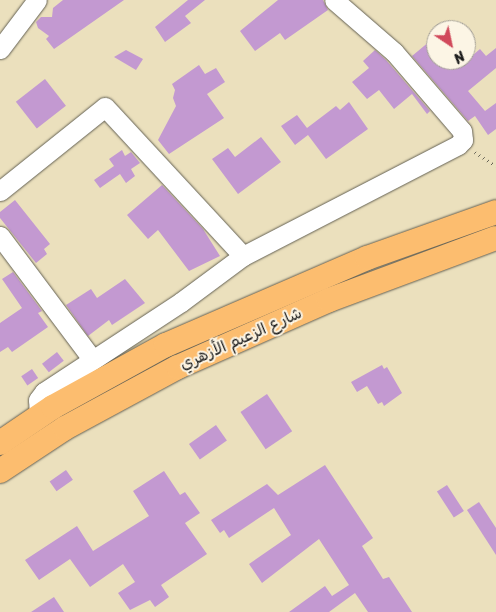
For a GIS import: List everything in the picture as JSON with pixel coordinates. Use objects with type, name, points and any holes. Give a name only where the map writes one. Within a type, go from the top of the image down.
[{"type":"main road","name":"شارع الزعيم الأزهري","points":[[0,443],[39,416],[148,354],[367,258],[496,212]]},
{"type":"main road","name":"شارع الزعيم الأزهري","points":[[0,471],[65,428],[178,367],[329,300],[496,238]]},
{"type":"street","points":[[0,49],[37,0]]},
{"type":"street","points":[[39,416],[38,400],[44,392],[181,302],[243,256],[458,145],[463,140],[462,131],[394,52],[334,0]]},
{"type":"street","points":[[0,191],[105,107],[243,256]]},
{"type":"street","points":[[0,236],[92,359]]},
{"type":"path","points":[[463,140],[496,166]]},
{"type":"building","points":[[63,0],[124,0],[54,49],[46,39],[49,36],[38,28],[36,22],[41,17],[52,17],[53,8]]},
{"type":"building","points":[[188,0],[205,0],[185,16],[191,23],[165,42],[155,27]]},
{"type":"building","points":[[278,0],[323,0],[328,10],[285,40],[280,33],[255,51],[240,31]]},
{"type":"building","points":[[426,44],[426,70],[476,70],[476,52],[480,49],[486,56],[496,48],[496,68],[468,91],[485,111],[496,103],[496,129],[488,135],[475,116],[468,121],[412,56]]},
{"type":"building","points":[[126,50],[143,59],[136,70],[114,57]]},
{"type":"building","points":[[375,50],[430,111],[427,114],[412,94],[394,109],[379,90],[367,99],[352,82],[369,68],[363,61]]},
{"type":"building","points":[[199,65],[205,74],[216,68],[225,82],[207,94],[224,118],[169,154],[158,140],[176,106],[173,98],[175,90],[172,84]]},
{"type":"building","points":[[45,79],[66,106],[37,129],[16,102]]},
{"type":"building","points":[[349,102],[368,129],[326,159],[308,135],[295,145],[281,126],[297,115],[307,128],[336,106],[340,110]]},
{"type":"building","points":[[261,137],[281,162],[238,194],[212,159],[228,148],[235,157]]},
{"type":"building","points":[[122,150],[125,156],[131,152],[140,163],[131,169],[135,176],[126,183],[120,174],[100,188],[94,180],[114,166],[109,159]]},
{"type":"building","points":[[162,185],[203,229],[220,256],[189,271],[158,230],[148,239],[127,215]]},
{"type":"building","points":[[15,200],[50,244],[44,249],[47,254],[36,263],[0,218],[0,212]]},
{"type":"building","points":[[13,272],[42,311],[38,313],[48,327],[12,352],[8,347],[0,352],[0,323],[22,308],[2,279]]},
{"type":"building","points":[[125,279],[145,303],[112,325],[109,320],[88,336],[66,305],[91,289],[97,298]]},
{"type":"building","points":[[57,352],[64,361],[49,372],[42,364]]},
{"type":"building","points":[[382,365],[384,369],[387,367],[402,393],[384,406],[382,402],[378,404],[367,386],[357,392],[351,382]]},
{"type":"building","points":[[32,369],[38,378],[27,385],[21,376]]},
{"type":"building","points":[[267,394],[292,431],[266,449],[240,412]]},
{"type":"building","points":[[216,425],[227,441],[200,459],[189,444]]},
{"type":"building","points":[[325,465],[373,538],[362,546],[383,579],[389,577],[412,612],[368,612],[355,593],[329,612],[289,612],[325,586],[332,596],[349,585],[319,539],[262,583],[249,564],[291,535],[274,508],[229,538],[224,530],[220,533],[211,520],[267,484],[278,495]]},
{"type":"building","points":[[66,470],[73,480],[56,491],[50,481]]},
{"type":"building","points":[[164,471],[180,495],[185,492],[200,513],[185,523],[207,554],[161,585],[169,597],[155,607],[150,600],[130,610],[118,593],[135,582],[123,564],[90,587],[70,559],[39,580],[25,560],[77,526],[93,551],[149,516],[133,491]]},
{"type":"building","points":[[447,485],[464,511],[454,518],[437,492]]},
{"type":"building","points":[[479,502],[496,528],[496,555],[467,510]]},
{"type":"building","points":[[54,597],[64,612],[31,612]]}]
